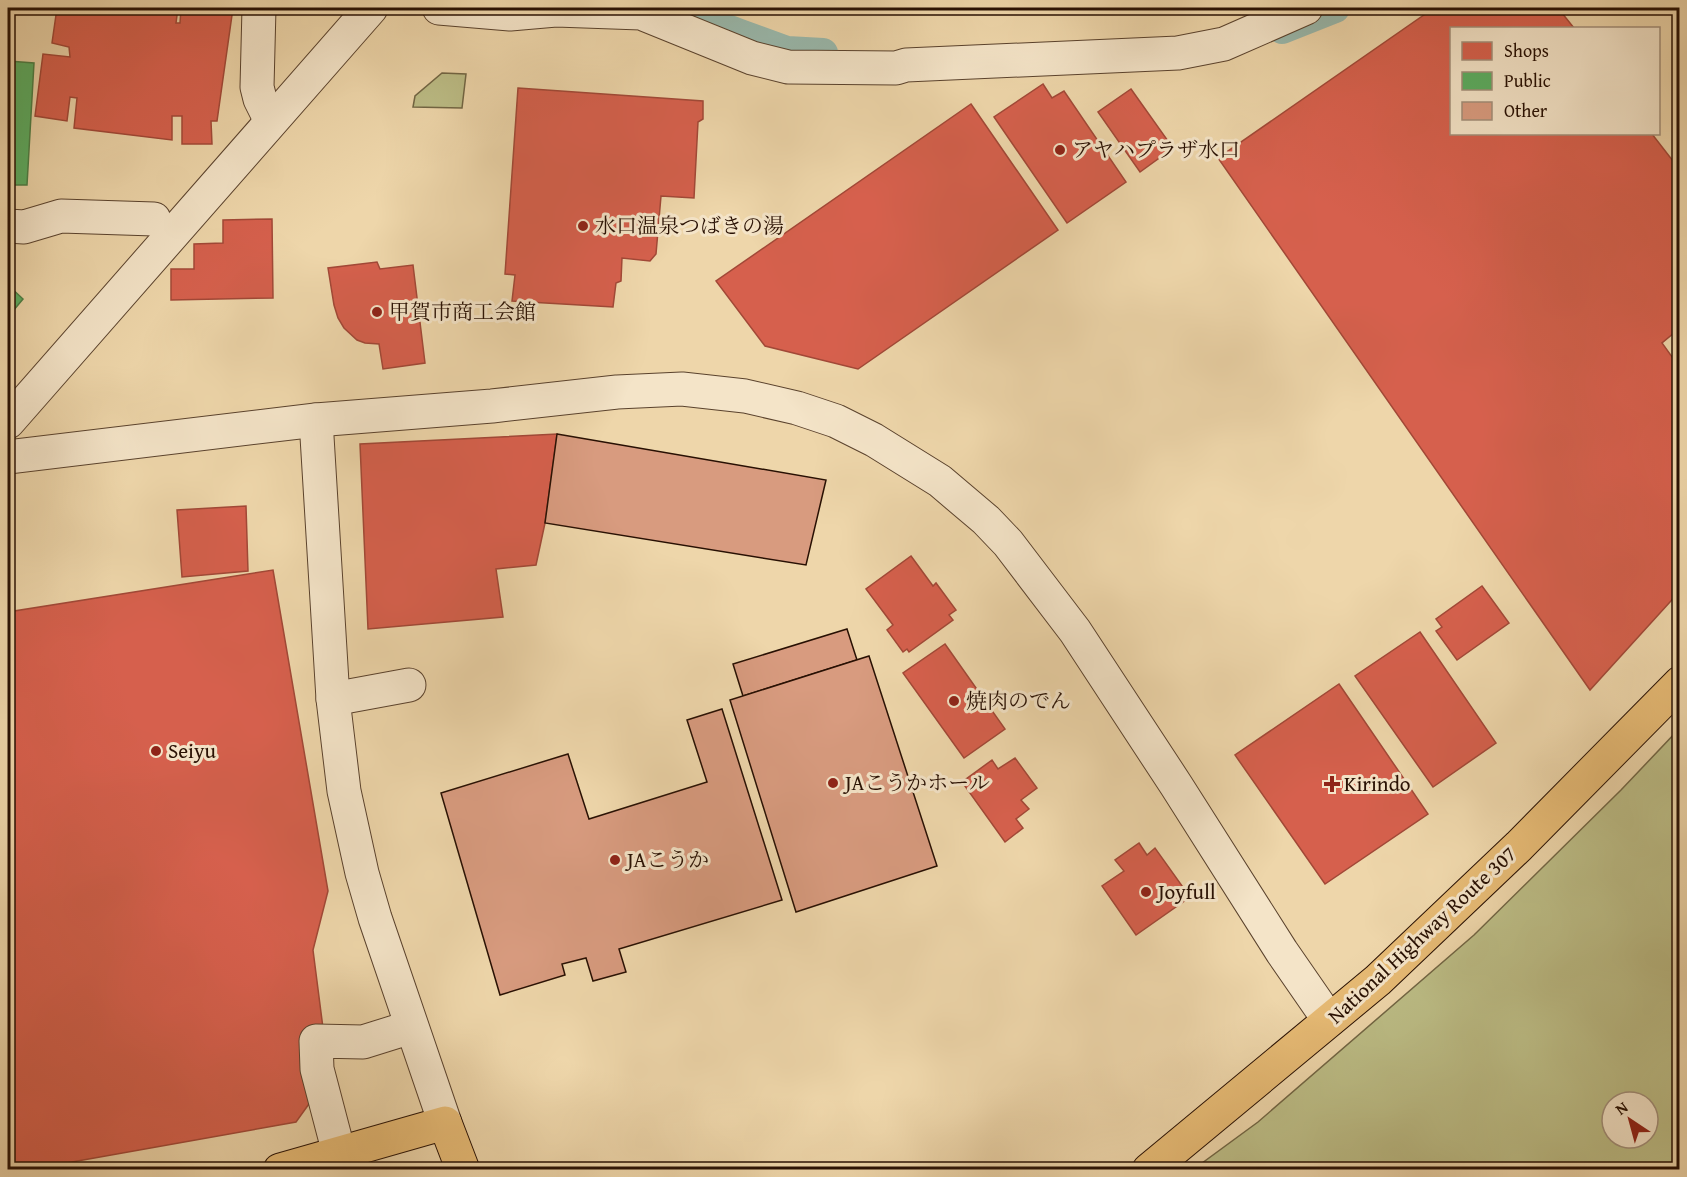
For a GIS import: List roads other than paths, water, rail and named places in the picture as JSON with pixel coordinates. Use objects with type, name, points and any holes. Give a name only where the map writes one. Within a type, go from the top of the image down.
[{"type":"main road","name":"National Highway Route 307","points":[[1149,1170],[1378,980],[1519,846],[1680,683]]},
{"type":"main road","points":[[280,1170],[445,1123],[463,1170]]},
{"type":"street","points":[[258,8],[257,87],[271,121]]},
{"type":"street","points":[[8,422],[371,8]]},
{"type":"street","points":[[439,8],[510,14],[556,10],[641,13],[752,58],[788,67],[896,68],[906,65],[1178,54],[1224,44],[1306,8]]},
{"type":"street","points":[[8,226],[24,227],[61,216],[154,219]]},
{"type":"street","points":[[8,458],[316,420],[492,406],[617,392],[682,389],[745,396],[797,408],[836,421],[874,440],[940,481],[986,520],[1008,543],[1075,631],[1282,952],[1329,1020]]},
{"type":"street","points":[[316,420],[333,699],[344,791],[362,873],[375,918],[445,1123]]},
{"type":"street","points":[[333,699],[409,685]]},
{"type":"street","points":[[339,1153],[317,1069],[316,1041],[363,1042],[411,1027]]},
{"type":"waterway","points":[[672,8],[787,51],[823,53]]},
{"type":"waterway","points":[[1282,29],[1335,8]]},
{"type":"place","name":"アヤハプラザ水口","points":[[1060,150]]},
{"type":"place","name":"水口温泉つばきの湯","points":[[583,226]]},
{"type":"place","name":"甲賀市商工会館","points":[[377,312]]},
{"type":"place","name":"焼肉のでん","points":[[954,701]]},
{"type":"place","name":"Seiyu","points":[[156,751]]},
{"type":"place","name":"JAこうかホール","points":[[833,783]]},
{"type":"place","name":"Kirindo","points":[[1332,784]]},
{"type":"place","name":"JAこうか","points":[[615,860]]},
{"type":"place","name":"Joyfull","points":[[1146,892]]}]
